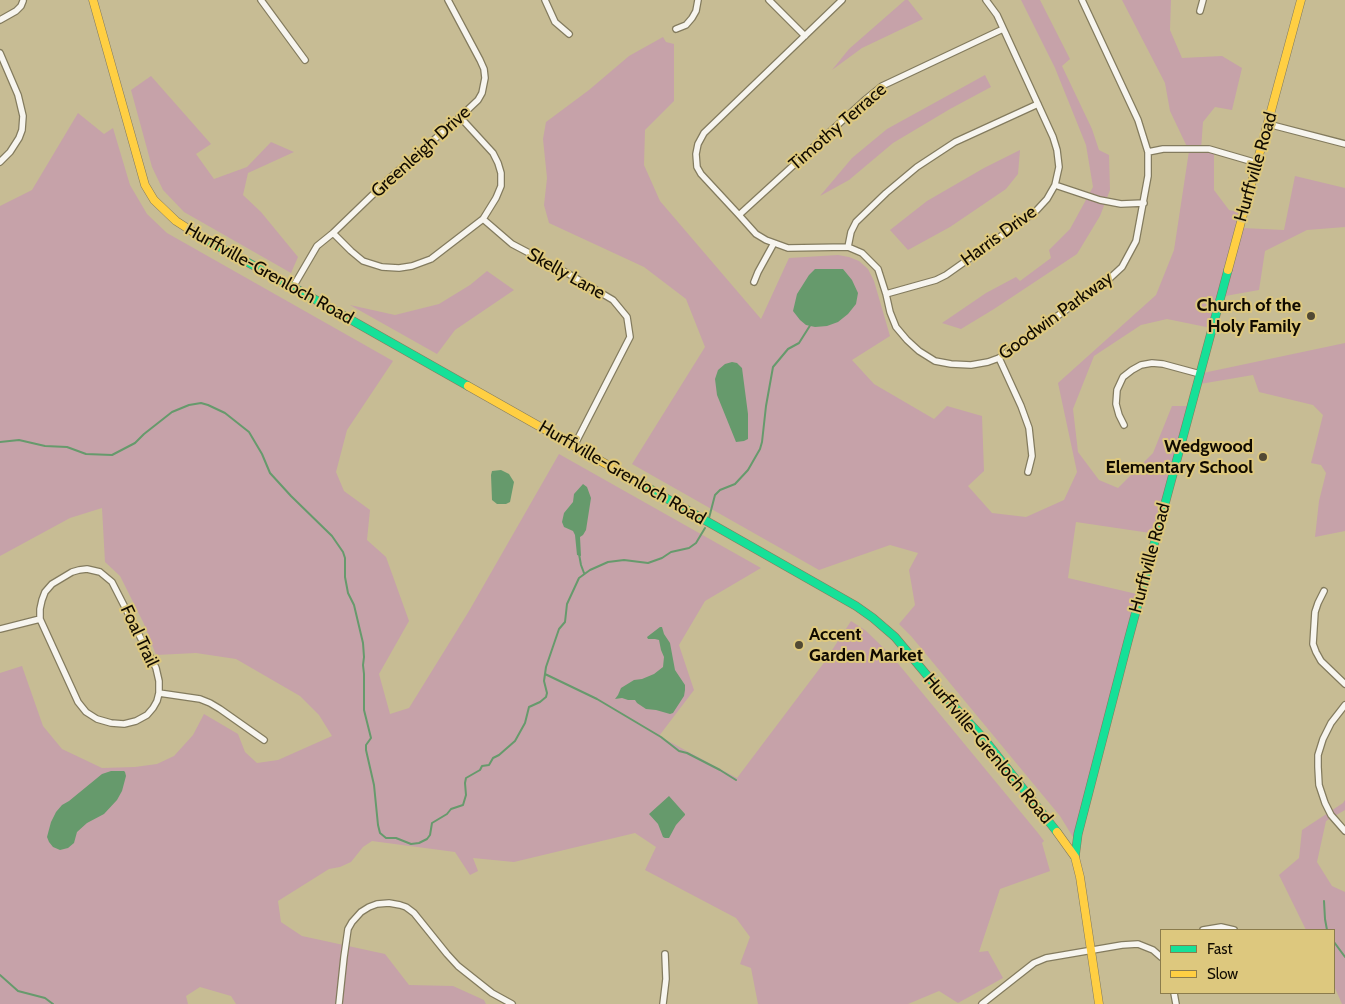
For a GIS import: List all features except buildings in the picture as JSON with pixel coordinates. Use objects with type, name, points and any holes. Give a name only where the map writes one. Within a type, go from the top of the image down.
[{"type":"main road","name":"Hurffville-Grenloch Road","points":[[93,0],[145,184],[154,200],[176,221],[192,232],[293,287],[856,606],[895,637],[972,726],[1062,838],[1075,857],[1080,877],[1099,1004]]},
{"type":"main road","name":"Hurffville Road","points":[[1075,857],[1078,834],[1102,742],[1301,0]]},
{"type":"street","points":[[261,0],[304,60]]},
{"type":"street","name":"Greenleigh Drive","points":[[293,287],[317,246],[391,177],[460,117],[478,100],[482,93],[485,78],[484,68],[448,0]]},
{"type":"street","points":[[545,0],[555,22],[569,34]]},
{"type":"street","points":[[676,29],[686,24],[692,18],[696,11],[698,0]]},
{"type":"street","points":[[769,0],[805,36]]},
{"type":"street","points":[[842,0],[704,133],[698,144],[696,160],[701,174],[756,234],[766,240],[788,248],[848,247],[851,232],[856,222],[917,166],[955,142],[1038,104]]},
{"type":"street","points":[[986,0],[1004,29],[1053,137],[1059,167],[1056,185],[1100,200],[1121,204],[1144,203]]},
{"type":"street","name":"Goodwin Parkway","points":[[848,247],[862,253],[878,269],[896,327],[919,351],[935,361],[951,364],[970,365],[999,358],[1109,279],[1122,267],[1136,241],[1148,176],[1148,152],[1138,120],[1082,0]]},
{"type":"street","points":[[1200,12],[1203,0]]},
{"type":"street","points":[[0,20],[16,11],[23,1]]},
{"type":"street","name":"Timothy Terrace","points":[[739,215],[882,86],[1004,29]]},
{"type":"street","points":[[0,53],[21,103],[23,122],[22,130],[15,145],[0,162]]},
{"type":"street","points":[[333,233],[363,261],[382,267],[399,268],[412,266],[430,259],[483,219],[501,186],[501,173],[493,153],[460,117]]},
{"type":"street","points":[[1268,124],[1345,144]]},
{"type":"street","points":[[1148,152],[1163,149],[1209,149],[1257,163]]},
{"type":"street","name":"Harris Drive","points":[[886,294],[936,280],[946,275],[1035,212],[1056,185]]},
{"type":"street","name":"Skelly Lane","points":[[483,219],[512,244],[613,300],[627,317],[630,337],[574,446]]},
{"type":"street","points":[[754,282],[774,243]]},
{"type":"street","points":[[999,358],[1029,428],[1032,456],[1028,472]]},
{"type":"street","points":[[1124,425],[1116,404],[1117,390],[1123,377],[1132,370],[1152,363],[1200,374]]},
{"type":"street","name":"Foal Trail","points":[[40,619],[42,600],[45,592],[52,584],[79,570],[92,570],[105,575],[118,590],[156,668],[159,693]]},
{"type":"street","points":[[1324,591],[1315,612],[1313,644],[1321,660],[1345,684]]},
{"type":"street","points":[[0,628],[40,619],[78,702],[86,712],[97,719],[118,724],[136,722],[153,708],[159,693],[200,699],[210,703],[264,740]]},
{"type":"street","points":[[1345,705],[1331,722],[1323,739],[1318,756],[1318,767],[1325,803],[1334,819],[1345,832]]},
{"type":"street","points":[[339,1004],[348,929],[360,912],[377,904],[389,903],[406,907],[414,913],[458,966],[492,993],[512,1004]]},
{"type":"street","points":[[1212,929],[1228,929]]},
{"type":"street","points":[[982,1004],[1034,963],[1046,958],[1138,944],[1153,950],[1160,956]]},
{"type":"street","points":[[664,1004],[665,954]]},
{"type":"shaded area","points":[[905,0],[908,0],[923,19],[862,48],[832,70],[849,49]]},
{"type":"shaded area","points":[[1021,0],[1040,0],[1070,59],[1062,66],[1092,129],[1099,150],[1109,155],[1110,190],[1100,216],[1077,254],[961,329],[942,323],[986,293],[1016,277],[1020,281],[1051,258],[1049,250],[1070,229],[1093,187],[1086,145],[1055,68]]},
{"type":"shaded area","points":[[1122,0],[1171,0],[1170,30],[1182,58],[1222,56],[1242,68],[1232,110],[1215,107],[1203,122],[1201,149],[1214,151],[1214,190],[1229,210],[1246,214],[1243,228],[1284,230],[1295,176],[1345,188],[1345,227],[1307,230],[1265,251],[1259,290],[1225,296],[1216,329],[1167,319],[1141,325],[1094,356],[1073,409],[1078,452],[1099,480],[1118,488],[1153,453],[1172,406],[1194,406],[1157,534],[1076,522],[1068,578],[1141,595],[1076,842],[1060,816],[899,624],[915,605],[909,570],[918,553],[890,545],[819,570],[632,464],[705,347],[686,299],[644,267],[549,223],[544,205],[547,178],[543,139],[546,122],[589,90],[629,56],[663,37],[666,42],[674,44],[674,101],[645,130],[644,165],[660,201],[761,319],[789,258],[838,255],[859,261],[868,269],[874,281],[890,336],[852,360],[874,384],[934,419],[947,406],[982,416],[984,471],[968,486],[992,513],[1026,517],[1064,500],[1077,472],[1058,383],[1156,295],[1174,250],[1189,151],[1170,111],[1165,83]]},
{"type":"shaded area","points":[[985,75],[991,87],[893,143],[849,180],[820,196],[852,158],[887,129]]},
{"type":"shaded area","points":[[151,76],[211,144],[196,154],[214,179],[247,167],[271,142],[294,152],[248,173],[243,195],[261,212],[298,257],[291,273],[184,212],[163,190],[152,167],[131,90]]},
{"type":"shaded area","points":[[78,113],[104,134],[113,128],[130,185],[147,214],[167,233],[393,361],[347,430],[336,472],[344,491],[370,510],[367,540],[386,557],[409,621],[379,674],[390,714],[409,708],[469,611],[559,454],[761,568],[705,601],[679,645],[694,690],[659,736],[737,778],[823,664],[851,621],[865,630],[891,655],[1044,841],[1042,843],[1050,871],[1000,889],[979,952],[988,951],[1003,978],[958,1003],[939,991],[908,1004],[758,1004],[751,968],[740,964],[750,937],[736,918],[645,870],[656,847],[635,833],[514,862],[473,858],[478,871],[470,875],[455,852],[372,841],[363,847],[351,862],[329,869],[278,901],[281,922],[302,936],[385,954],[409,985],[453,986],[484,1000],[486,1004],[236,1004],[231,996],[200,987],[186,996],[188,1004],[0,1004],[0,673],[22,666],[43,726],[62,749],[102,768],[157,764],[174,756],[193,735],[204,714],[238,734],[245,752],[257,763],[278,760],[332,736],[319,715],[300,696],[236,659],[196,653],[156,655],[144,624],[120,576],[105,562],[102,508],[70,518],[0,556],[0,206],[32,190]]},
{"type":"shaded area","points":[[1020,150],[1018,174],[1006,189],[950,227],[908,250],[890,230],[927,201],[984,168]]},
{"type":"shaded area","points":[[815,269],[843,269],[852,280],[858,293],[856,304],[848,314],[838,322],[827,326],[815,327],[806,325],[793,311],[797,294]]},
{"type":"shaded area","points":[[487,271],[514,290],[455,330],[437,354],[350,305],[395,315],[439,304],[470,285]]},
{"type":"shaded area","points":[[1345,343],[1345,531],[1315,537],[1319,501],[1326,473],[1321,465],[1311,463],[1323,415],[1313,405],[1259,392],[1253,375],[1200,384],[1203,373]]},
{"type":"shaded area","points":[[737,363],[742,368],[748,414],[748,439],[736,442],[717,395],[715,379],[718,370],[725,364]]},
{"type":"shaded area","points":[[501,470],[509,474],[514,482],[510,502],[506,504],[497,504],[492,500],[492,471]]},
{"type":"shaded area","points":[[583,484],[587,487],[591,498],[586,530],[580,537],[581,556],[577,555],[573,531],[564,527],[562,522],[564,513],[573,502],[574,494]]},
{"type":"shaded area","points":[[662,627],[670,643],[675,670],[685,685],[684,696],[673,713],[670,714],[646,709],[635,700],[615,699],[621,688],[634,680],[654,674],[663,667],[664,657],[659,640],[648,639],[647,637]]},
{"type":"shaded area","points":[[111,771],[124,771],[126,776],[122,791],[117,800],[104,814],[87,823],[77,832],[74,843],[68,848],[60,850],[53,847],[47,837],[56,812],[62,805],[102,774]]},
{"type":"shaded area","points":[[669,796],[685,815],[676,825],[669,838],[665,838],[658,824],[649,814]]},
{"type":"shaded area","points":[[1345,800],[1345,810],[1326,821],[1317,862],[1332,886],[1345,892],[1345,1004],[1342,1004],[1335,988],[1335,929],[1306,929],[1279,875],[1299,858],[1302,830]]},
{"type":"waterway","points":[[709,518],[715,495],[720,490],[735,484],[748,470],[760,449],[773,367],[788,349],[799,343],[811,324]]},
{"type":"waterway","points":[[0,442],[19,440],[45,446],[67,447],[86,454],[112,455],[135,443],[172,412],[189,405],[201,403],[225,413],[249,432],[262,454],[270,473],[332,536],[343,552],[348,593],[354,605],[363,643],[364,710],[371,738],[366,745],[366,750],[374,785],[378,825],[380,833],[386,838],[396,838],[411,844],[427,839],[430,835],[432,823],[447,814],[451,809],[463,805],[466,795],[466,778],[480,770],[482,766],[489,765],[493,758],[515,741],[525,723],[529,707],[546,697],[544,681],[546,667],[559,629],[565,622],[567,604],[579,578],[590,570],[608,562],[624,560],[648,563],[662,558],[671,552],[689,548],[696,543],[705,528]]},
{"type":"waterway","points":[[579,554],[584,573]]},
{"type":"waterway","points":[[545,674],[597,699],[661,737],[679,751],[687,753],[736,780]]},
{"type":"waterway","points":[[1324,901],[1327,929]]},
{"type":"waterway","points":[[1335,943],[1345,957]]},
{"type":"waterway","points":[[0,975],[18,991],[45,998],[53,1004]]},
{"type":"traffic: fast","points":[[201,237],[468,386]]},
{"type":"traffic: fast","points":[[1075,857],[1078,834],[1128,641],[1228,270]]},
{"type":"traffic: fast","points":[[636,481],[856,606],[873,618],[895,637],[941,692],[985,740],[1057,832]]},
{"type":"traffic: slow","points":[[93,0],[145,185],[154,200],[176,221],[201,237]]},
{"type":"traffic: slow","points":[[1228,270],[1301,0]]},
{"type":"traffic: slow","points":[[468,386],[636,481]]},
{"type":"traffic: slow","points":[[1057,832],[1075,857],[1080,877],[1099,1004]]},
{"type":"place","name":"Church of the Holy Family","points":[[1311,316]]},
{"type":"place","name":"Wedgwood Elementary School","points":[[1263,457]]},
{"type":"place","name":"Accent Garden Market","points":[[799,645]]}]
